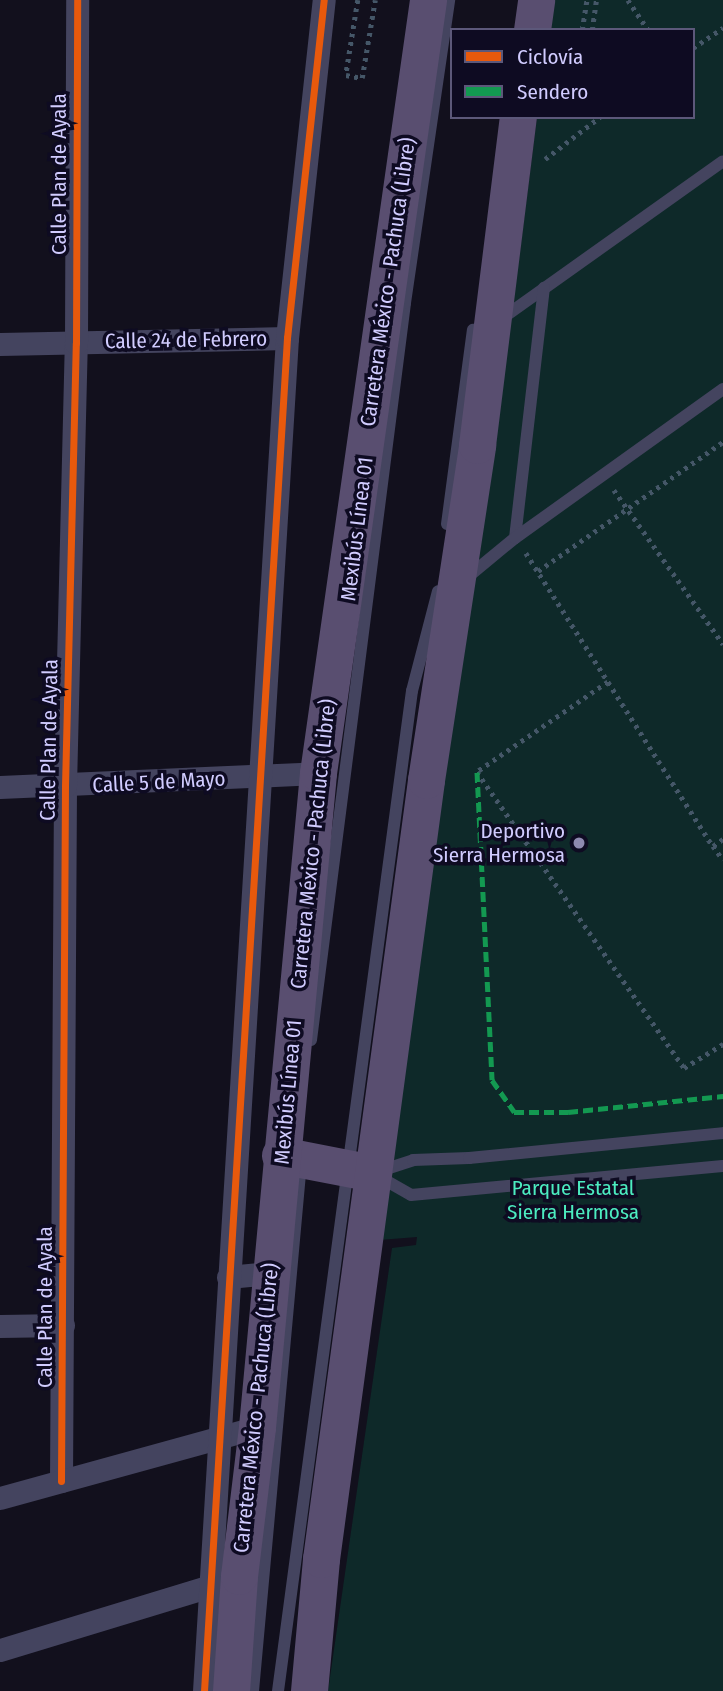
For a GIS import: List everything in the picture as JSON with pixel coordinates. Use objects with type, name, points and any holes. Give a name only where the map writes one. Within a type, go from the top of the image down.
[{"type":"main road","name":"Carretera México - Pachuca (Libre)","points":[[231,1691],[224,1582],[257,1427],[270,1273],[294,1153],[318,773],[428,0]]},
{"type":"main road","points":[[532,28],[536,0]]},
{"type":"main road","points":[[309,1691],[360,1170],[426,780],[448,582],[484,322],[518,119]]},
{"type":"main road","points":[[294,1153],[360,1170]]},
{"type":"street","name":"Calle Plan de Ayala","points":[[61,1481],[65,786],[76,343],[77,0]]},
{"type":"street","points":[[204,1691],[224,1582],[218,1439],[258,778],[288,338],[324,0]]},
{"type":"street","name":"Calle 24 de Febrero","points":[[0,344],[288,338]]},
{"type":"street","name":"Calle 5 de Mayo","points":[[0,787],[258,778],[318,773]]},
{"type":"street","points":[[228,1277],[270,1273]]},
{"type":"street","points":[[0,1326],[63,1325]]},
{"type":"street","points":[[0,1499],[257,1427]]},
{"type":"street","points":[[0,1650],[224,1582]]},
{"type":"lane","name":"Mexibús Línea 01","points":[[310,1051],[405,303],[449,0]]},
{"type":"lane","points":[[445,536],[484,322],[544,288],[723,161]]},
{"type":"lane","points":[[515,538],[544,288]]},
{"type":"lane","points":[[448,582],[515,538],[723,389]]},
{"type":"lane","points":[[360,1170],[413,1160],[469,1158],[723,1133]]},
{"type":"lane","name":"Mexibús Línea 01","points":[[253,1691],[294,1153]]},
{"type":"lane","points":[[360,1170],[411,1195],[723,1166]]},
{"type":"lane","points":[[278,1691],[360,1170]]},
{"type":"path","points":[[358,0],[346,75],[362,78],[375,0]]},
{"type":"path","points":[[582,28],[587,0]]},
{"type":"path","points":[[592,28],[596,0]]},
{"type":"path","points":[[628,0],[647,28]]},
{"type":"path","points":[[695,47],[723,28]]},
{"type":"path","points":[[508,188],[597,119]]},
{"type":"path","points":[[538,571],[723,442]]},
{"type":"path","points":[[604,475],[723,644]]},
{"type":"path","points":[[515,538],[723,860]]},
{"type":"path","points":[[608,682],[477,772],[684,1068],[723,1044]]},
{"type":"path","points":[[713,846],[723,839]]},
{"type":"green space","name":"Deportivo Sierra Hermosa","points":[[553,0],[723,0],[723,1691],[328,1691],[392,1248],[416,1245],[417,1237],[379,1240],[537,119],[695,119],[695,28],[549,28]]},
{"type":"marked path","points":[[477,772],[492,1080],[514,1112],[568,1112],[723,1096]]},
{"type":"cycle path","points":[[61,1481],[65,786],[76,343],[77,0]]},
{"type":"cycle path","points":[[204,1691],[287,338],[324,0]]},
{"type":"place","name":"Deportivo Sierra Hermosa","points":[[579,843]]},
{"type":"park label","name":"Parque Estatal Sierra Hermosa","points":[[573,1200]]}]
